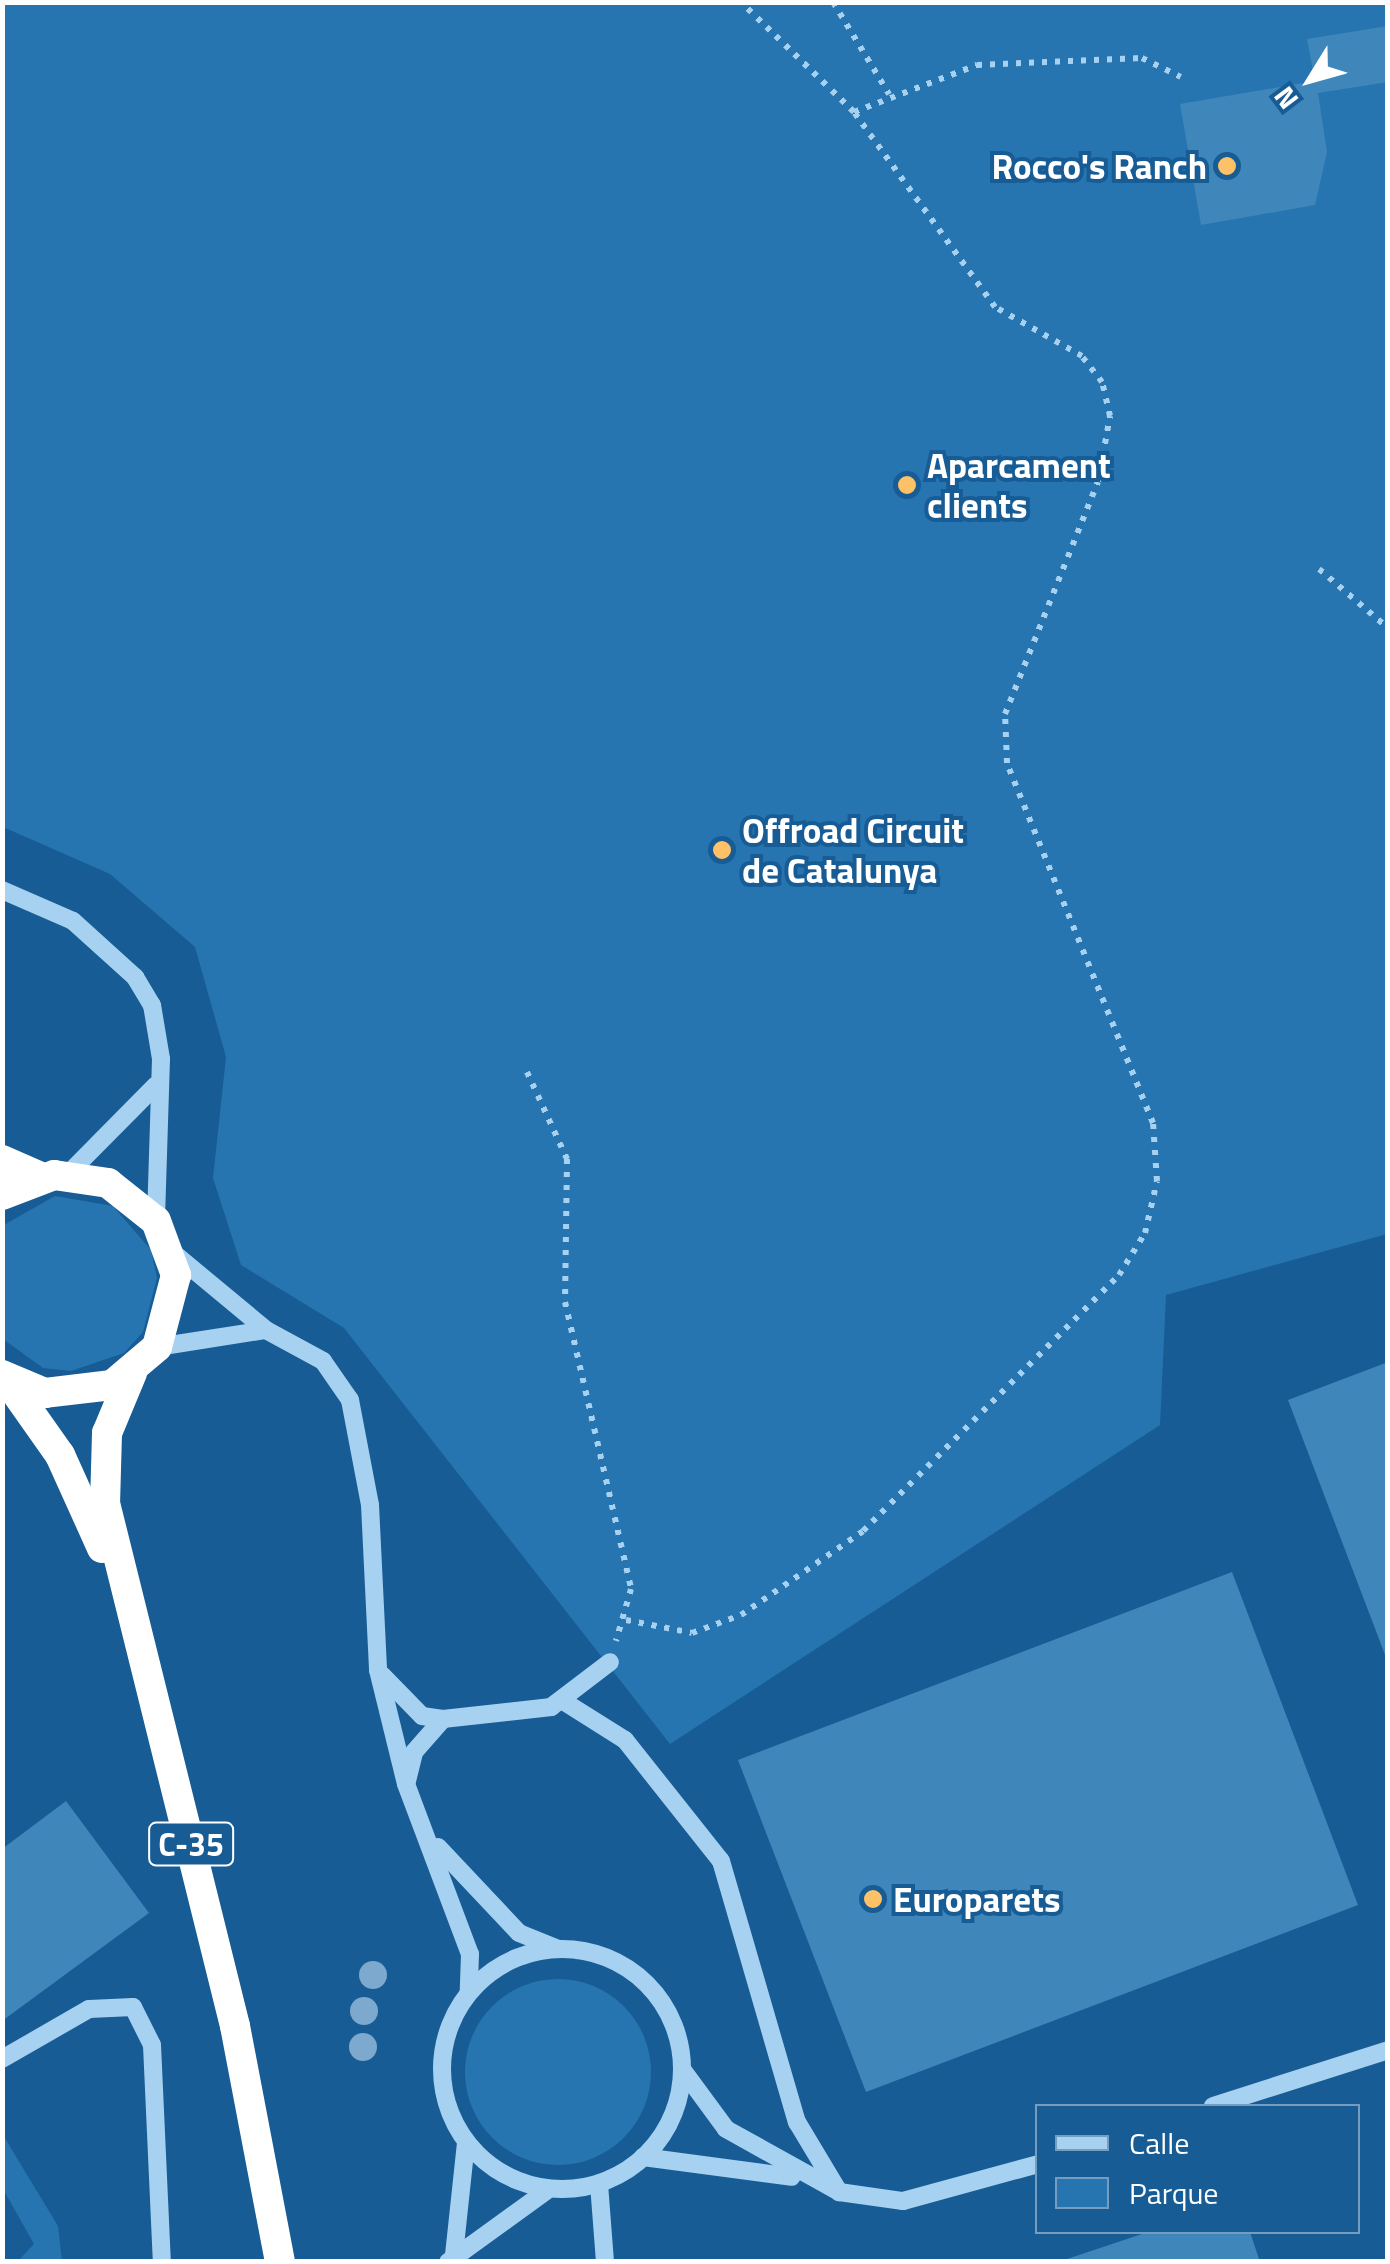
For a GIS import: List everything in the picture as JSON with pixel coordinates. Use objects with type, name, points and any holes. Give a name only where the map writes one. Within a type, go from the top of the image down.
[{"type":"highway","name":"C-35","points":[[2,1160],[126,1192],[156,1221],[171,1251],[175,1301],[157,1348],[132,1373],[114,1406],[104,1468],[122,1592],[215,1939],[280,2262]]},
{"type":"highway","points":[[2,1194],[54,1176]]},
{"type":"highway","name":"C-35","points":[[2,1375],[68,1395],[132,1373]]},
{"type":"highway","name":"C-35","points":[[2,1375],[60,1455],[122,1592]]},
{"type":"street","points":[[2,890],[73,921],[135,977],[160,1036],[156,1221]]},
{"type":"street","points":[[54,1176],[156,1084]]},
{"type":"street","points":[[171,1251],[266,1330],[323,1360],[359,1425],[378,1670],[406,1784],[431,1840],[470,1954],[469,1992],[441,2066],[466,2142],[451,2258]]},
{"type":"street","points":[[157,1348],[266,1330]]},
{"type":"street","points":[[378,1670],[422,1716],[443,1720],[563,1701],[610,1662]]},
{"type":"street","points":[[563,1701],[624,1740],[721,1861],[797,2122],[838,2192]]},
{"type":"street","points":[[406,1784],[414,1752],[443,1720]]},
{"type":"street","points":[[431,1840],[519,1933],[635,1973],[670,2016],[682,2070],[726,2130],[800,2178],[838,2192],[903,2201],[1035,2165]]},
{"type":"street","points":[[469,1992],[524,1954],[557,1948]]},
{"type":"street","points":[[2,2059],[89,2008],[133,2008],[152,2045],[162,2262]]},
{"type":"street","points":[[1220,2104],[1388,2050]]},
{"type":"street","points":[[466,2142],[503,2174],[549,2189],[599,2184],[644,2158],[672,2118],[682,2070]]},
{"type":"street","points":[[644,2158],[800,2178]]},
{"type":"street","points":[[599,2184],[606,2262]]},
{"type":"street","points":[[451,2258],[549,2189]]},
{"type":"path","points":[[527,1072],[566,1159],[564,1302],[631,1589],[626,1620],[660,1631],[692,1633],[740,1615],[863,1532],[1118,1275],[1145,1233],[1156,1181],[1153,1124],[1006,763],[1006,714],[1098,482],[1110,416],[1102,382],[1082,356],[995,307],[854,112],[741,2]]},
{"type":"path","points":[[833,2],[889,94]]},
{"type":"path","points":[[854,112],[889,94],[977,64],[1142,58],[1180,76]]},
{"type":"path","points":[[1319,569],[1388,628]]},
{"type":"green space","name":"Offroad Circuit de Catalunya","points":[[3,3],[1387,3],[1387,1234],[1166,1295],[1160,1425],[670,1744],[344,1328],[241,1265],[213,1178],[226,1057],[195,947],[110,874],[3,827]]},
{"type":"green space","points":[[55,1196],[113,1206],[151,1250],[157,1278],[143,1332],[124,1353],[71,1371],[43,1368],[3,1339],[2,1226]]},
{"type":"green space","points":[[558,1979],[594,1986],[624,2006],[644,2036],[651,2072],[644,2108],[624,2138],[594,2158],[558,2165],[522,2158],[492,2138],[472,2108],[465,2072],[472,2036],[492,2006],[522,1986]]},
{"type":"green space","points":[[3,2135],[58,2226],[62,2261],[18,2261],[34,2244],[3,2189]]},
{"type":"building","points":[[1388,26],[1388,82],[1318,93],[1327,152],[1315,205],[1201,225],[1180,104],[1315,81],[1307,39]]},
{"type":"building","points":[[1388,1362],[1388,1660],[1387,1660],[1288,1400]]},
{"type":"building","points":[[1232,1572],[1358,1905],[866,2092],[738,1760]]},
{"type":"building","points":[[66,1801],[149,1913],[2,2021],[2,1849]]},
{"type":"building","points":[[1142,2234],[1251,2234],[1260,2262],[1058,2262]]},
{"type":"place","name":"Rocco's Ranch","points":[[1227,166]]},
{"type":"place","name":"Aparcament clients","points":[[907,485]]},
{"type":"place","name":"Offroad Circuit de Catalunya","points":[[722,850]]},
{"type":"place","name":"Europarets","points":[[873,1899]]}]
